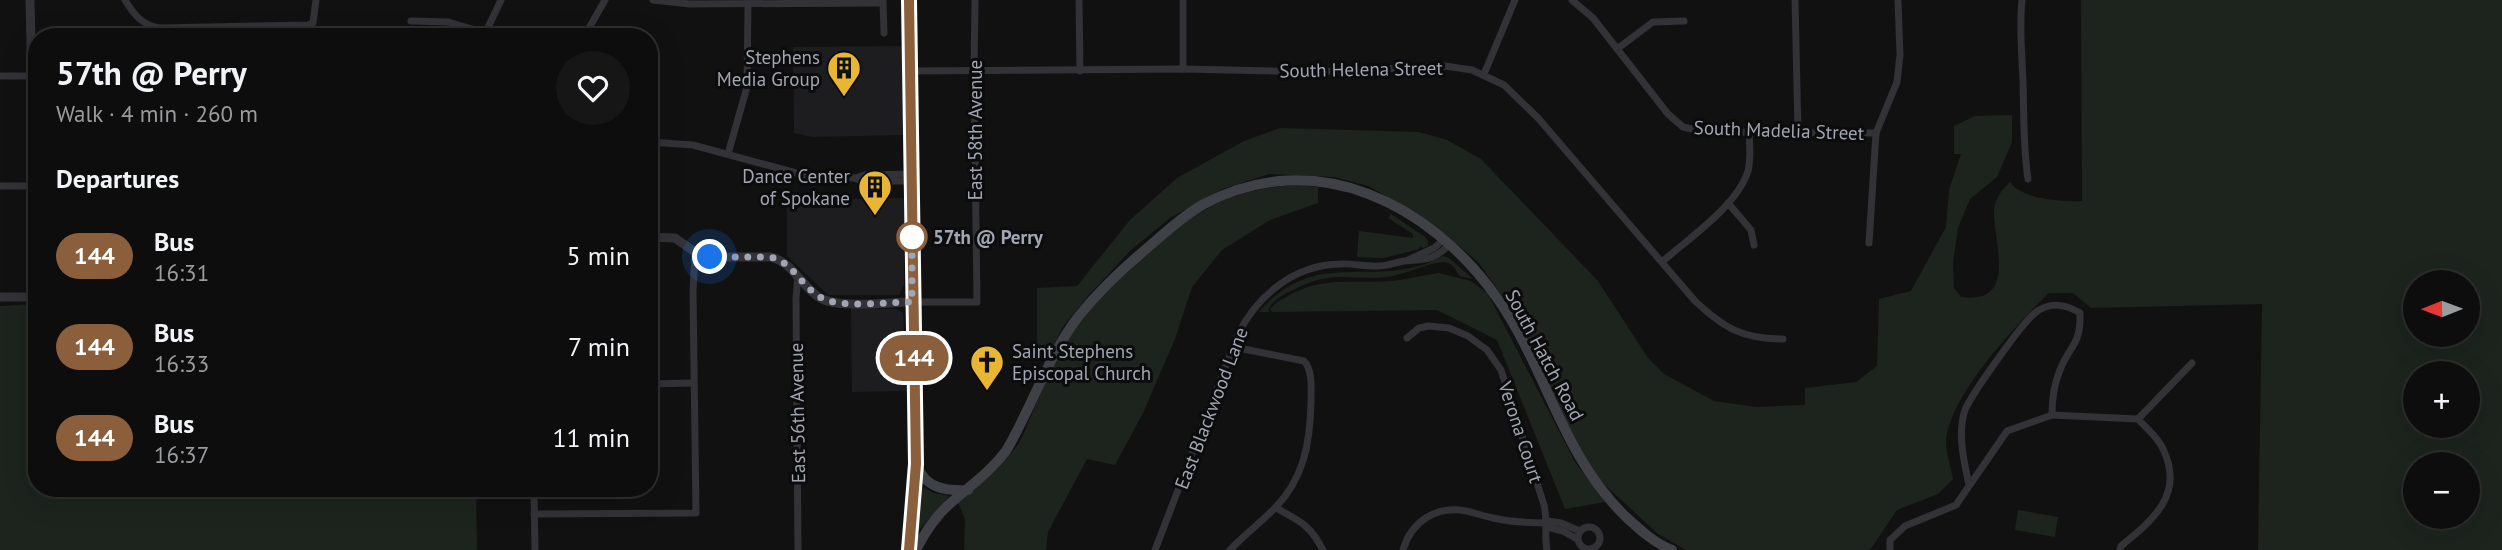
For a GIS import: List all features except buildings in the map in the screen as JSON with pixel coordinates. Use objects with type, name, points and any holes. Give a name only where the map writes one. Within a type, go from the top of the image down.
[{"type":"main road","points":[[909,0],[916,464],[909,550]]},
{"type":"main road","name":"South Hatch Road","points":[[916,550],[935,519],[952,501],[993,468],[1006,452],[1052,359],[1080,315],[1116,276],[1173,226],[1204,205],[1240,189],[1289,181],[1340,186],[1377,196],[1409,214],[1446,242],[1484,281],[1508,316],[1582,463],[1601,490],[1657,547],[1672,550]]},
{"type":"main road","points":[[916,464],[918,471],[934,486],[952,491],[969,490]]},
{"type":"street","points":[[30,0],[31,28]]},
{"type":"street","points":[[125,0],[138,19],[151,27],[299,26],[313,23],[316,0]]},
{"type":"street","points":[[488,28],[501,0]]},
{"type":"street","points":[[588,28],[605,0]]},
{"type":"street","points":[[653,0],[748,4],[883,2],[884,33]]},
{"type":"street","name":"East 58th Avenue","points":[[912,302],[977,302],[975,0]]},
{"type":"street","points":[[1079,0],[1080,71]]},
{"type":"street","points":[[1183,0],[1183,69]]},
{"type":"street","points":[[1484,74],[1515,0]]},
{"type":"street","name":"South Madelia Street","points":[[1572,0],[1593,18],[1668,114],[1683,127],[1705,132],[1876,133]]},
{"type":"street","points":[[1795,0],[1798,132]]},
{"type":"street","points":[[1869,243],[1876,133],[1897,82],[1900,55],[1898,0]]},
{"type":"street","points":[[2022,0],[2019,22],[2024,149],[2028,179]]},
{"type":"street","points":[[728,154],[747,88],[748,4]]},
{"type":"street","points":[[411,21],[448,22],[465,28]]},
{"type":"street","points":[[1616,49],[1653,22],[1684,21]]},
{"type":"street","name":"South Helena Street","points":[[910,71],[1183,69],[1316,72],[1445,66],[1484,74],[1504,85],[1538,118],[1695,301],[1712,317],[1745,336],[1783,339]]},
{"type":"street","points":[[0,76],[28,76]]},
{"type":"street","points":[[1662,262],[1728,203],[1743,185],[1749,168],[1749,132]]},
{"type":"street","points":[[658,142],[686,143],[811,177],[854,178],[865,181],[911,177]]},
{"type":"street","points":[[0,186],[28,186]]},
{"type":"street","points":[[1728,203],[1751,230],[1754,245]]},
{"type":"street","points":[[658,237],[675,238],[695,252],[710,257],[774,257],[782,261],[818,296],[831,302],[912,302]]},
{"type":"street","name":"East Blackwood Lane","points":[[1155,550],[1233,347],[1251,311],[1274,287],[1293,276],[1325,265],[1379,266],[1408,261],[1446,242]]},
{"type":"street","points":[[534,514],[696,513],[693,383],[695,252]]},
{"type":"street","name":"East 56th Avenue","points":[[797,550],[798,276]]},
{"type":"street","points":[[0,298],[28,297]]},
{"type":"street","points":[[1969,485],[1961,430],[1965,410],[1973,393],[2035,312],[2054,304],[2066,305],[2080,313],[2081,333],[2060,369],[2052,400],[2052,415]]},
{"type":"street","name":"Verona Court","points":[[1407,338],[1419,328],[1449,328],[1468,336],[1487,350],[1501,370],[1548,524],[1547,550]]},
{"type":"street","points":[[1230,550],[1276,508],[1299,474],[1309,444],[1311,389],[1309,367],[1304,361],[1233,347]]},
{"type":"street","points":[[2138,419],[2192,363]]},
{"type":"street","points":[[658,384],[693,383]]},
{"type":"street","points":[[1891,550],[1890,540],[1905,526],[1956,505],[2007,431],[2052,415],[2138,419],[2163,448],[2170,471],[2170,489],[2160,510],[2146,526],[2121,546],[2120,550]]},
{"type":"street","points":[[534,497],[535,550]]},
{"type":"street","points":[[1276,508],[1304,523],[1314,532],[1323,550]]},
{"type":"street","points":[[1403,550],[1406,538],[1415,525],[1431,514],[1450,510],[1519,523],[1561,523],[1579,535],[1581,547],[1586,550],[1598,545],[1600,537],[1596,530],[1589,527],[1579,535]]},
{"type":"street","points":[[1598,545],[1606,550]]},
{"type":"shaded area","points":[[2081,0],[2502,0],[2502,550],[2258,550],[2262,304],[2091,308],[2073,293],[2049,293],[1986,362],[1959,403],[1950,423],[1946,442],[1953,479],[1938,494],[1897,510],[1870,550],[1686,550],[1658,534],[1592,473],[1561,418],[1516,316],[1479,263],[1443,232],[1407,208],[1368,186],[1335,177],[1269,174],[1223,189],[1170,218],[1130,251],[1087,297],[1063,327],[1047,357],[1037,345],[1037,288],[1077,286],[1130,220],[1177,178],[1244,141],[1280,128],[1419,132],[1447,140],[1481,159],[1598,281],[1648,358],[1664,374],[1714,401],[1756,407],[1805,405],[1805,388],[1856,382],[1877,366],[1879,299],[1911,291],[1946,227],[1949,190],[1961,154],[1954,154],[1954,126],[1975,116],[2012,115],[2012,142],[1997,177],[1970,199],[1958,228],[1953,262],[1954,288],[1961,297],[1979,297],[1990,291],[1997,281],[1999,268],[1994,210],[1999,194],[2010,182],[2015,188],[2032,196],[2082,201]]},
{"type":"shaded area","points":[[902,46],[903,135],[812,137],[794,133],[793,47]]},
{"type":"shaded area","points":[[1295,185],[1318,187],[1318,203],[1270,220],[1222,250],[1192,287],[1175,339],[1143,413],[1115,465],[1087,459],[1048,532],[1046,550],[964,550],[965,519],[958,502],[1010,455],[1025,431],[1069,337],[1099,299],[1138,259],[1203,211],[1240,195]]},
{"type":"shaded area","points":[[904,198],[904,285],[899,295],[828,295],[787,256],[787,200]]},
{"type":"shaded area","points":[[1391,214],[1425,237],[1428,246],[1420,246],[1419,249],[1384,258],[1357,257],[1359,231],[1413,238],[1413,234],[1388,218]]},
{"type":"shaded area","points":[[1443,256],[1473,279],[1460,276],[1452,265],[1445,262],[1387,277],[1330,278],[1289,292],[1273,303],[1268,309],[1269,312],[1259,312],[1281,291],[1304,279],[1348,272],[1394,271],[1418,266]]},
{"type":"shaded area","points":[[1439,273],[1471,281],[1488,294],[1575,462],[1605,502],[1565,509],[1497,340],[1437,310],[1272,312],[1270,309],[1288,296],[1326,283],[1376,282]]},
{"type":"shaded area","points":[[28,304],[28,497],[476,497],[477,550],[0,550],[0,306]]},
{"type":"shaded area","points":[[851,309],[896,309],[903,313],[907,391],[852,392]]},
{"type":"shaded area","points":[[921,486],[934,493],[949,496],[915,535]]},
{"type":"shaded area","points":[[2018,510],[2058,517],[2055,537],[2015,530]]},
{"type":"bus line","name":"144","points":[[909,0],[916,464],[909,550]]},
{"type":"place","name":"Stephens Media Group","points":[[844,98]]},
{"type":"place","name":"Dance Center of Spokane","points":[[875,217]]},
{"type":"place","name":"57th @ Perry","points":[[912,237]]},
{"type":"place","name":"Saint Stephens Episcopal Church","points":[[987,392]]},
{"type":"route","points":[[710,257],[778,259],[815,294],[831,302],[912,302],[912,237]]}]
